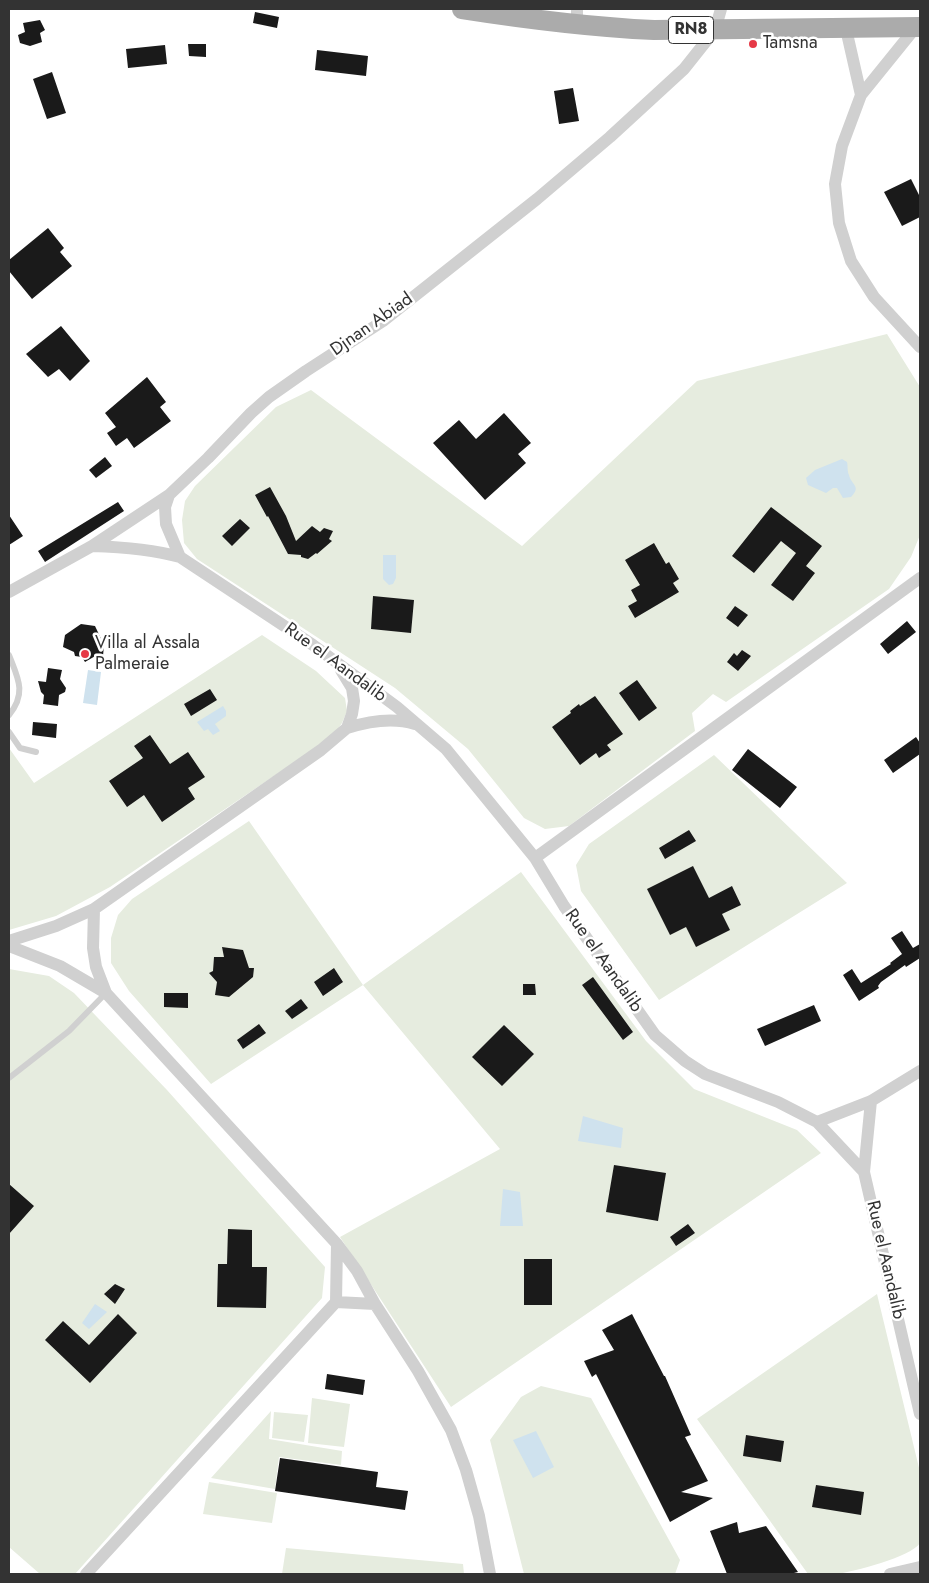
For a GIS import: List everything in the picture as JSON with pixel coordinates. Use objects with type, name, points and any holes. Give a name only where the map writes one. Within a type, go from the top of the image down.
[{"type":"main road","name":"RN8","points":[[462,9],[514,17],[577,16],[645,30],[918,27]]},
{"type":"street","points":[[715,30],[721,9]]},
{"type":"street","points":[[918,27],[861,94],[842,146],[835,184],[839,223],[851,261],[874,297],[920,347]]},
{"type":"street","points":[[846,29],[861,94]]},
{"type":"street","name":"Djnan Abiad","points":[[9,592],[92,546],[168,495],[269,397],[383,321],[537,199],[610,137],[684,69],[715,30]]},
{"type":"street","points":[[168,495],[165,507],[166,524],[180,557]]},
{"type":"street","name":"Rue el Aandalib","points":[[92,546],[124,547],[162,552],[180,557],[337,663],[422,726],[446,749],[535,858],[564,906],[655,1035],[685,1061],[706,1074],[778,1102],[817,1122],[864,1172],[920,1414]]},
{"type":"street","points":[[535,858],[917,580],[920,566]]},
{"type":"street","points":[[337,663],[352,688],[354,701],[347,728]]},
{"type":"street","points":[[9,941],[56,926],[94,909],[320,750],[347,728],[362,723],[388,720],[406,721],[422,726]]},
{"type":"street","points":[[94,909],[93,948],[96,967],[106,993]]},
{"type":"street","points":[[9,946],[60,966],[106,993],[337,1244],[357,1271],[451,1430],[466,1470],[479,1516],[490,1574]]},
{"type":"street","points":[[817,1122],[871,1101],[920,1071]]},
{"type":"street","points":[[864,1172],[871,1101]]},
{"type":"street","points":[[86,1574],[336,1302],[337,1244]]},
{"type":"street","points":[[336,1302],[375,1304]]},
{"type":"street","points":[[890,1574],[920,1567]]},
{"type":"lane","points":[[9,655],[20,682],[20,694],[16,706],[9,715]]},
{"type":"lane","points":[[9,732],[20,748],[36,752]]},
{"type":"lane","points":[[9,1078],[69,1031],[106,993]]},
{"type":"shaded area","points":[[887,334],[920,387],[920,535],[911,557],[889,589],[726,702],[713,694],[692,713],[695,731],[569,826],[545,829],[524,818],[468,749],[395,688],[197,559],[184,543],[182,520],[185,501],[195,486],[276,407],[311,390],[522,546],[697,381]]},
{"type":"shaded area","points":[[262,635],[316,671],[345,698],[347,711],[342,723],[333,736],[110,887],[56,916],[9,930],[9,748],[34,783]]},
{"type":"shaded area","points":[[714,755],[847,883],[659,1000],[581,891],[576,865],[589,844]]},
{"type":"shaded area","points":[[249,821],[363,985],[211,1084],[129,991],[111,963],[111,938],[118,915],[132,899]]},
{"type":"shaded area","points":[[521,872],[646,1041],[694,1089],[797,1130],[821,1153],[451,1407],[340,1237],[500,1149],[363,985]]},
{"type":"shaded area","points":[[9,969],[49,976],[74,993],[167,1090],[325,1267],[322,1298],[75,1574],[40,1574],[9,1547]]},
{"type":"shaded area","points":[[877,1294],[920,1472],[920,1543],[905,1553],[868,1567],[836,1574],[808,1574],[697,1419]]},
{"type":"shaded area","points":[[541,1386],[591,1398],[680,1560],[675,1574],[524,1574],[490,1440],[521,1397]]},
{"type":"shaded area","points":[[312,1398],[350,1404],[344,1447],[308,1443]]},
{"type":"shaded area","points":[[271,1411],[269,1439],[342,1451],[341,1465],[279,1457],[275,1489],[211,1478]]},
{"type":"shaded area","points":[[274,1412],[308,1415],[304,1442],[272,1438]]},
{"type":"shaded area","points":[[209,1482],[277,1493],[272,1523],[203,1514]]},
{"type":"shaded area","points":[[286,1548],[463,1564],[464,1574],[282,1574]]},
{"type":"water","points":[[842,459],[847,462],[848,473],[856,488],[851,497],[843,498],[837,488],[833,488],[826,493],[808,485],[806,478],[815,470]]},
{"type":"water","points":[[383,555],[396,555],[396,578],[393,584],[389,585],[383,579]]},
{"type":"water","points":[[88,670],[101,672],[97,705],[83,703]]},
{"type":"water","points":[[223,706],[226,716],[215,724],[220,731],[213,735],[208,729],[204,731],[197,722]]},
{"type":"water","points":[[583,1116],[623,1128],[621,1148],[578,1141]]},
{"type":"water","points":[[503,1189],[520,1192],[523,1226],[500,1226]]},
{"type":"water","points":[[95,1304],[107,1312],[89,1329],[82,1323]]},
{"type":"water","points":[[536,1431],[554,1467],[533,1478],[513,1440]]},
{"type":"building","points":[[255,12],[279,17],[277,28],[253,23]]},
{"type":"building","points":[[40,20],[45,30],[40,33],[42,42],[30,46],[20,43],[18,35],[25,32],[23,23]]},
{"type":"building","points":[[188,44],[206,44],[206,57],[189,56]]},
{"type":"building","points":[[165,45],[167,64],[128,68],[126,49]]},
{"type":"building","points":[[317,50],[368,56],[366,76],[315,70]]},
{"type":"building","points":[[52,72],[66,113],[47,119],[33,79]]},
{"type":"building","points":[[573,88],[579,121],[559,124],[554,91]]},
{"type":"building","points":[[911,179],[920,197],[920,217],[902,226],[884,192]]},
{"type":"building","points":[[48,228],[64,248],[60,252],[72,266],[32,299],[9,271],[9,260]]},
{"type":"building","points":[[61,326],[90,361],[70,381],[59,369],[48,377],[26,354]]},
{"type":"building","points":[[147,377],[166,402],[160,407],[171,421],[134,448],[127,438],[116,446],[107,433],[116,427],[105,413]]},
{"type":"building","points":[[504,413],[531,443],[518,454],[526,463],[485,500],[433,443],[459,420],[476,439]]},
{"type":"building","points":[[105,457],[112,466],[96,478],[89,470]]},
{"type":"building","points":[[270,487],[286,516],[296,541],[312,526],[320,532],[324,528],[333,531],[329,539],[332,541],[308,559],[301,557],[301,555],[288,554],[255,495]]},
{"type":"building","points":[[118,502],[124,511],[45,562],[38,551]]},
{"type":"building","points":[[771,507],[822,546],[806,566],[815,573],[793,601],[771,585],[796,553],[781,541],[754,573],[732,556]]},
{"type":"building","points":[[9,515],[23,536],[9,545]]},
{"type":"building","points":[[240,519],[250,528],[232,546],[222,536]]},
{"type":"building","points":[[654,543],[666,564],[669,562],[679,579],[673,583],[679,592],[635,618],[628,606],[637,601],[631,590],[640,585],[625,560]]},
{"type":"building","points":[[373,596],[414,600],[411,633],[371,629]]},
{"type":"building","points":[[735,606],[748,615],[738,627],[726,618]]},
{"type":"building","points":[[907,621],[916,632],[888,654],[880,644]]},
{"type":"building","points":[[81,624],[95,626],[104,645],[103,656],[97,655],[85,662],[82,657],[75,656],[74,652],[63,647],[65,635]]},
{"type":"building","points":[[742,650],[751,656],[738,671],[727,662],[734,653],[737,656]]},
{"type":"building","points":[[48,668],[62,670],[60,679],[66,688],[65,692],[59,695],[58,706],[43,704],[44,695],[41,692],[38,681],[46,682]]},
{"type":"building","points":[[637,680],[657,708],[639,721],[619,693]]},
{"type":"building","points":[[210,689],[217,700],[191,716],[184,704]]},
{"type":"building","points":[[595,696],[623,734],[607,745],[611,750],[599,758],[596,753],[580,765],[552,727],[571,713],[570,711],[579,704],[580,706]]},
{"type":"building","points":[[33,722],[57,724],[56,738],[32,735]]},
{"type":"building","points":[[150,735],[170,764],[188,752],[205,777],[188,788],[195,799],[162,822],[144,795],[127,807],[109,781],[143,758],[134,746]]},
{"type":"building","points":[[916,737],[920,743],[920,754],[893,773],[884,760]]},
{"type":"building","points":[[748,749],[797,787],[780,808],[732,770]]},
{"type":"building","points":[[689,830],[696,841],[665,859],[659,848]]},
{"type":"building","points":[[693,866],[709,898],[732,886],[741,905],[722,914],[730,930],[696,947],[686,927],[670,935],[647,889]]},
{"type":"building","points":[[902,931],[913,948],[920,944],[920,958],[906,967],[905,965],[881,982],[878,986],[879,988],[859,1001],[843,975],[852,969],[861,983],[891,964],[902,954],[891,938]]},
{"type":"building","points":[[222,947],[243,950],[249,968],[254,968],[253,977],[229,997],[215,995],[217,982],[209,973],[213,971],[214,957],[224,957]]},
{"type":"building","points":[[334,968],[343,982],[323,996],[314,982]]},
{"type":"building","points":[[593,977],[633,1032],[623,1040],[582,985]]},
{"type":"building","points":[[523,984],[535,984],[536,995],[523,995]]},
{"type":"building","points":[[164,993],[188,993],[188,1008],[164,1007]]},
{"type":"building","points":[[301,999],[308,1008],[292,1019],[285,1011]]},
{"type":"building","points":[[814,1005],[821,1021],[765,1046],[757,1029]]},
{"type":"building","points":[[259,1024],[266,1033],[243,1049],[237,1040]]},
{"type":"building","points":[[504,1025],[534,1054],[502,1086],[472,1057]]},
{"type":"building","points":[[614,1165],[666,1173],[658,1221],[606,1212]]},
{"type":"building","points":[[9,1184],[34,1206],[9,1234]]},
{"type":"building","points":[[688,1224],[695,1233],[676,1246],[670,1237]]},
{"type":"building","points":[[228,1229],[252,1230],[252,1267],[267,1267],[266,1308],[217,1307],[218,1264],[227,1264]]},
{"type":"building","points":[[524,1259],[552,1259],[552,1305],[524,1305]]},
{"type":"building","points":[[115,1284],[125,1289],[115,1304],[104,1294]]},
{"type":"building","points":[[118,1314],[137,1333],[90,1383],[45,1340],[63,1321],[89,1345]]},
{"type":"building","points":[[632,1314],[665,1376],[691,1435],[685,1437],[708,1481],[681,1492],[713,1498],[670,1522],[596,1374],[592,1377],[584,1361],[614,1350],[602,1330]]},
{"type":"building","points":[[327,1374],[365,1380],[363,1395],[325,1389]]},
{"type":"building","points":[[746,1435],[784,1441],[781,1462],[743,1456]]},
{"type":"building","points":[[280,1458],[378,1472],[376,1487],[408,1491],[405,1510],[275,1491]]},
{"type":"building","points":[[816,1485],[864,1492],[861,1515],[812,1507]]},
{"type":"building","points":[[737,1522],[739,1533],[766,1526],[798,1572],[790,1574],[727,1574],[710,1531]]},
{"type":"place","name":"Tamsna","points":[[753,44]]},
{"type":"place","name":"Villa al Assala Palmeraie","points":[[85,654]]}]
